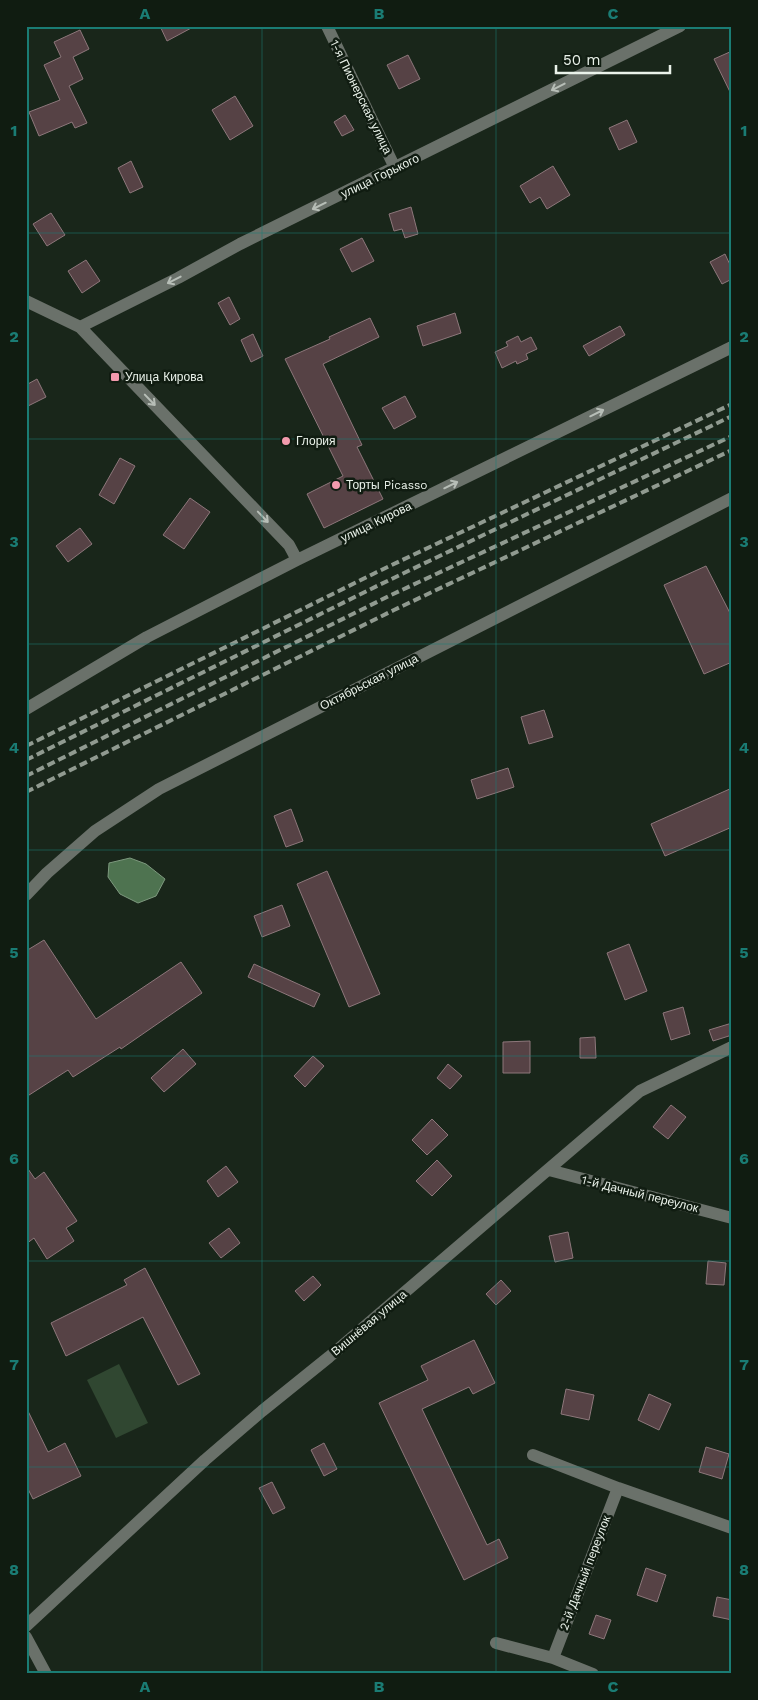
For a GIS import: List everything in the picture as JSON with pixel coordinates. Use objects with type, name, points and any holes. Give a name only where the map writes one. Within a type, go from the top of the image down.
[{"type":"street","name":"1-я Пионерская улица","points":[[326,26],[395,168]]},
{"type":"street","name":"улица Горького","points":[[80,326],[178,278],[240,244],[680,26]]},
{"type":"street","points":[[26,301],[80,326],[289,545],[297,560]]},
{"type":"street","name":"улица Кирова","points":[[26,709],[147,637],[297,560],[732,347]]},
{"type":"street","name":"Октябрьская улица","points":[[26,895],[47,873],[95,831],[160,789],[732,498]]},
{"type":"street","name":"Вишнёвая улица","points":[[26,1626],[205,1460],[329,1357],[640,1091],[732,1047]]},
{"type":"street","name":"1-й Дачный переулок","points":[[548,1170],[732,1218]]},
{"type":"street","points":[[533,1456],[732,1528]]},
{"type":"street","name":"2-й Дачный переулок","points":[[553,1658],[618,1488]]},
{"type":"street","points":[[26,1637],[46,1674]]},
{"type":"street","points":[[496,1643],[553,1658],[593,1674]]},
{"type":"shaded area","points":[[130,858],[146,864],[165,879],[156,896],[138,903],[120,894],[108,877],[109,863]]},
{"type":"shaded area","points":[[119,1364],[148,1423],[116,1438],[87,1380]]},
{"type":"building","points":[[160,26],[195,26],[167,41]]},
{"type":"building","points":[[80,30],[89,49],[73,57],[83,79],[69,86],[87,123],[75,128],[72,122],[39,136],[29,112],[60,100],[44,65],[61,57],[54,42]]},
{"type":"building","points":[[732,51],[732,96],[714,59]]},
{"type":"building","points":[[408,55],[420,79],[399,89],[387,65]]},
{"type":"building","points":[[235,96],[253,126],[230,140],[212,110]]},
{"type":"building","points":[[345,115],[354,130],[342,136],[334,122]]},
{"type":"building","points":[[627,120],[637,142],[619,150],[609,128]]},
{"type":"building","points":[[131,161],[143,187],[130,193],[118,168]]},
{"type":"building","points":[[553,166],[570,195],[547,209],[540,197],[530,203],[520,186]]},
{"type":"building","points":[[411,207],[418,234],[405,238],[402,229],[394,231],[389,214]]},
{"type":"building","points":[[51,213],[65,235],[47,246],[33,224]]},
{"type":"building","points":[[362,238],[374,261],[352,272],[340,249]]},
{"type":"building","points":[[725,254],[732,269],[732,279],[722,284],[710,262]]},
{"type":"building","points":[[86,260],[100,281],[82,293],[68,271]]},
{"type":"building","points":[[229,297],[240,319],[230,325],[218,303]]},
{"type":"building","points":[[455,313],[461,333],[423,346],[417,326]]},
{"type":"building","points":[[370,318],[379,337],[323,364],[362,445],[357,447],[383,499],[324,528],[307,494],[343,476],[285,359],[330,339],[329,337]]},
{"type":"building","points":[[620,326],[625,335],[589,356],[583,346]]},
{"type":"building","points":[[253,334],[263,356],[251,362],[241,340]]},
{"type":"building","points":[[518,336],[521,342],[531,337],[537,349],[526,354],[528,359],[517,364],[516,361],[502,368],[495,352],[508,346],[506,342]]},
{"type":"building","points":[[37,379],[46,397],[26,407],[26,385]]},
{"type":"building","points":[[405,396],[416,417],[394,429],[382,408]]},
{"type":"building","points":[[120,458],[135,466],[114,504],[99,495]]},
{"type":"building","points":[[190,498],[210,512],[184,549],[163,535]]},
{"type":"building","points":[[80,528],[92,544],[68,562],[56,546]]},
{"type":"building","points":[[706,566],[732,617],[732,662],[704,674],[664,585]]},
{"type":"building","points":[[544,710],[553,737],[529,744],[521,717]]},
{"type":"building","points":[[508,768],[514,787],[477,799],[471,780]]},
{"type":"building","points":[[732,788],[732,827],[665,856],[651,824]]},
{"type":"building","points":[[291,809],[303,841],[286,847],[274,816]]},
{"type":"building","points":[[327,871],[380,994],[349,1007],[297,884]]},
{"type":"building","points":[[282,905],[290,926],[262,937],[254,916]]},
{"type":"building","points":[[44,940],[96,1019],[181,962],[202,993],[121,1049],[120,1047],[73,1077],[68,1070],[26,1097],[26,951]]},
{"type":"building","points":[[629,944],[647,991],[625,1000],[607,953]]},
{"type":"building","points":[[254,964],[320,994],[314,1007],[248,977]]},
{"type":"building","points":[[683,1007],[690,1034],[671,1040],[663,1013]]},
{"type":"building","points":[[732,1023],[732,1035],[713,1041],[709,1030]]},
{"type":"building","points":[[595,1037],[596,1058],[580,1058],[580,1038]]},
{"type":"building","points":[[530,1041],[530,1073],[503,1073],[503,1042]]},
{"type":"building","points":[[183,1049],[196,1064],[164,1092],[151,1078]]},
{"type":"building","points":[[313,1056],[324,1066],[305,1087],[294,1076]]},
{"type":"building","points":[[448,1064],[462,1076],[450,1089],[437,1078]]},
{"type":"building","points":[[671,1105],[686,1117],[668,1139],[653,1127]]},
{"type":"building","points":[[432,1119],[448,1135],[427,1155],[412,1140]]},
{"type":"building","points":[[437,1160],[452,1176],[432,1196],[416,1181]]},
{"type":"building","points":[[26,1166],[35,1179],[44,1172],[77,1221],[66,1228],[74,1241],[47,1259],[34,1238],[26,1244]]},
{"type":"building","points":[[226,1166],[238,1182],[218,1197],[207,1181]]},
{"type":"building","points":[[229,1228],[240,1243],[221,1258],[209,1243]]},
{"type":"building","points":[[568,1232],[573,1258],[555,1262],[549,1236]]},
{"type":"building","points":[[708,1261],[726,1263],[724,1285],[706,1284]]},
{"type":"building","points":[[145,1268],[200,1374],[178,1385],[143,1317],[66,1356],[51,1323],[127,1285],[124,1280]]},
{"type":"building","points":[[313,1276],[321,1285],[304,1301],[295,1291]]},
{"type":"building","points":[[501,1280],[511,1291],[496,1305],[486,1294]]},
{"type":"building","points":[[474,1340],[495,1383],[473,1394],[469,1387],[422,1409],[487,1545],[499,1539],[508,1558],[464,1580],[379,1403],[428,1380],[421,1366]]},
{"type":"building","points":[[566,1389],[594,1395],[589,1420],[561,1414]]},
{"type":"building","points":[[649,1394],[671,1404],[659,1430],[638,1420]]},
{"type":"building","points":[[26,1407],[48,1452],[65,1443],[81,1476],[33,1499],[26,1485]]},
{"type":"building","points":[[324,1443],[337,1469],[324,1476],[311,1450]]},
{"type":"building","points":[[706,1447],[729,1454],[722,1479],[699,1472]]},
{"type":"building","points":[[272,1482],[285,1508],[273,1514],[259,1488]]},
{"type":"building","points":[[646,1568],[666,1575],[657,1602],[637,1595]]},
{"type":"building","points":[[717,1597],[732,1600],[732,1620],[713,1616]]},
{"type":"building","points":[[596,1615],[611,1620],[604,1639],[589,1634]]},
{"type":"railway","points":[[26,746],[377,572],[732,404]]},
{"type":"railway","points":[[26,760],[379,585],[732,416]]},
{"type":"railway","points":[[26,776],[389,596],[732,436]]},
{"type":"railway","points":[[26,792],[394,610],[732,450]]},
{"type":"place","name":"Улица Кирова","points":[[115,377]]},
{"type":"place","name":"Глория","points":[[286,441]]},
{"type":"place","name":"Торты Picasso","points":[[336,485]]}]
